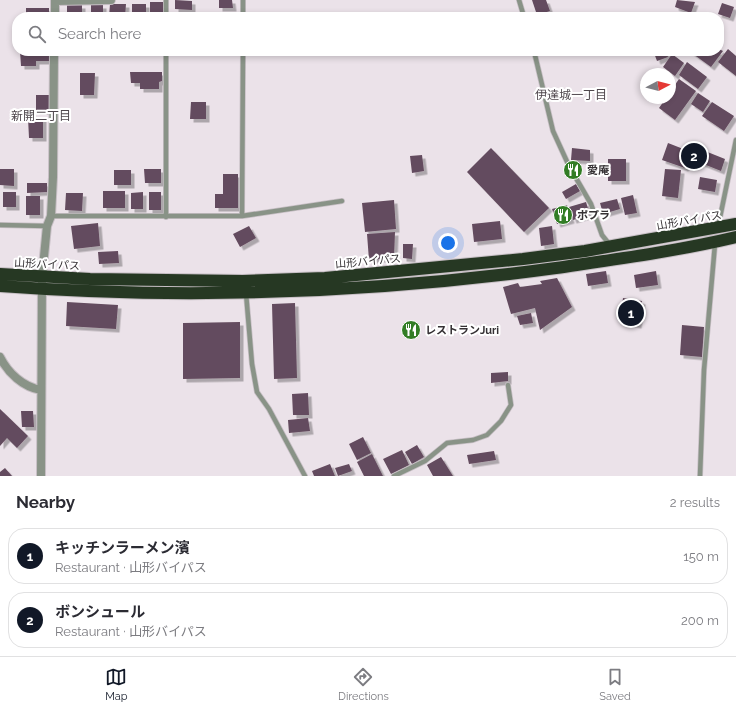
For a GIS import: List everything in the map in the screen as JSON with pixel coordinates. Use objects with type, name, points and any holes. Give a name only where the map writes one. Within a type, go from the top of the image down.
[{"type":"highway","name":"山形バイパス","points":[[0,274],[90,279],[243,281],[325,278],[523,259],[611,246],[736,224]]},
{"type":"highway","points":[[0,286],[42,290],[124,293],[246,293],[337,290],[498,275],[636,256],[736,237]]},
{"type":"street","points":[[55,12],[55,0],[111,0]]},
{"type":"street","points":[[42,476],[42,277],[47,226],[51,216],[53,177],[54,56]]},
{"type":"street","points":[[0,357],[11,373],[23,383],[31,388],[41,390]]},
{"type":"lane","points":[[166,0],[166,12]]},
{"type":"lane","points":[[243,0],[243,12]]},
{"type":"lane","points":[[519,0],[523,12]]},
{"type":"lane","points":[[166,56],[166,217]]},
{"type":"lane","points":[[242,56],[242,216]]},
{"type":"lane","points":[[535,56],[553,131],[569,166],[592,204],[602,235],[611,246]]},
{"type":"lane","points":[[717,228],[736,140]]},
{"type":"lane","points":[[51,216],[242,216],[342,201]]},
{"type":"lane","points":[[0,225],[47,226]]},
{"type":"lane","points":[[700,476],[704,370],[715,242]]},
{"type":"lane","points":[[246,293],[252,364],[257,392],[269,409],[305,476]]},
{"type":"lane","points":[[394,476],[425,461],[447,443],[473,440],[487,435],[501,421],[511,405],[508,385]]},
{"type":"building","points":[[175,0],[192,1],[192,10],[175,9]]},
{"type":"building","points":[[219,0],[232,0],[233,8],[219,8]]},
{"type":"building","points":[[532,0],[546,0],[550,11],[536,12]]},
{"type":"building","points":[[677,0],[695,2],[691,12],[675,7]]},
{"type":"building","points":[[150,2],[163,2],[163,12],[150,12]]},
{"type":"building","points":[[722,3],[734,7],[730,18],[724,16],[724,12],[719,12]]},
{"type":"building","points":[[110,4],[126,4],[125,12],[109,12]]},
{"type":"building","points":[[132,4],[146,4],[146,12],[132,12]]},
{"type":"building","points":[[67,5],[82,5],[82,12],[67,12]]},
{"type":"building","points":[[91,5],[103,5],[103,12],[91,12]]},
{"type":"building","points":[[26,8],[49,8],[49,12],[26,12]]},
{"type":"building","points":[[728,49],[736,56],[736,76],[718,62]]},
{"type":"building","points":[[20,56],[50,56],[50,61],[36,61],[36,66],[21,66]]},
{"type":"building","points":[[655,56],[668,56],[668,57],[657,61]]},
{"type":"building","points":[[671,56],[675,56],[684,63],[676,75],[676,68],[663,67]]},
{"type":"building","points":[[696,56],[719,56],[711,67]]},
{"type":"building","points":[[687,62],[707,77],[698,89],[679,75]]},
{"type":"building","points":[[130,72],[162,72],[162,81],[159,82],[159,89],[140,89],[140,83],[131,83]]},
{"type":"building","points":[[80,73],[95,73],[94,95],[80,95]]},
{"type":"building","points":[[679,79],[696,91],[675,120],[659,108],[662,104],[676,104],[676,83]]},
{"type":"building","points":[[698,93],[710,101],[703,112],[691,104]]},
{"type":"building","points":[[36,95],[49,95],[49,111],[36,111]]},
{"type":"building","points":[[191,102],[206,102],[206,119],[190,119]]},
{"type":"building","points":[[712,102],[734,116],[724,131],[702,116]]},
{"type":"building","points":[[28,118],[43,118],[43,138],[29,138]]},
{"type":"building","points":[[668,143],[691,152],[685,168],[662,160]]},
{"type":"building","points":[[491,148],[549,208],[524,232],[467,172]]},
{"type":"building","points":[[572,148],[590,150],[590,161],[571,160]]},
{"type":"building","points":[[705,151],[725,159],[721,171],[701,163]]},
{"type":"building","points":[[422,155],[424,171],[412,173],[410,156]]},
{"type":"building","points":[[608,159],[626,159],[626,181],[608,181]]},
{"type":"building","points":[[0,169],[14,169],[14,186],[0,185]]},
{"type":"building","points":[[144,169],[161,169],[161,183],[145,183]]},
{"type":"building","points":[[665,169],[681,170],[678,198],[662,196]]},
{"type":"building","points":[[114,170],[131,170],[131,185],[114,185]]},
{"type":"building","points":[[223,174],[238,174],[238,208],[215,208],[215,194],[223,194]]},
{"type":"building","points":[[700,177],[717,180],[715,192],[698,189]]},
{"type":"building","points":[[27,183],[47,183],[47,192],[27,193]]},
{"type":"building","points":[[576,184],[580,191],[566,199],[562,192]]},
{"type":"building","points":[[103,191],[125,191],[125,208],[103,208]]},
{"type":"building","points":[[3,192],[16,192],[16,207],[3,207]]},
{"type":"building","points":[[143,192],[143,209],[131,209],[131,193]]},
{"type":"building","points":[[149,192],[161,192],[161,210],[149,210]]},
{"type":"building","points":[[66,193],[83,193],[82,211],[65,210]]},
{"type":"building","points":[[633,195],[637,213],[625,215],[621,198]]},
{"type":"building","points":[[26,196],[40,196],[40,215],[26,215]]},
{"type":"building","points":[[617,199],[620,209],[603,214],[600,203]]},
{"type":"building","points":[[394,200],[396,229],[365,232],[362,203]]},
{"type":"building","points":[[586,202],[590,215],[573,220],[569,207]]},
{"type":"building","points":[[567,205],[571,220],[557,224],[552,209]]},
{"type":"building","points":[[500,221],[502,239],[474,242],[472,224]]},
{"type":"building","points":[[98,223],[100,246],[74,249],[71,226]]},
{"type":"building","points":[[249,226],[256,238],[240,247],[233,234]]},
{"type":"building","points":[[552,226],[554,244],[541,246],[539,228]]},
{"type":"building","points":[[395,232],[394,258],[369,260],[367,234]]},
{"type":"building","points":[[403,244],[413,244],[412,259],[403,258]]},
{"type":"building","points":[[118,251],[119,263],[99,264],[98,252]]},
{"type":"building","points":[[606,271],[608,283],[588,286],[586,274]]},
{"type":"building","points":[[656,271],[658,285],[636,288],[634,275]]},
{"type":"building","points":[[557,278],[572,307],[540,330],[535,308],[511,314],[503,287],[518,283],[520,287],[542,284],[540,281]]},
{"type":"building","points":[[623,298],[642,301],[638,325],[624,322],[626,307],[622,306]]},
{"type":"building","points":[[67,302],[118,305],[116,329],[66,326]]},
{"type":"building","points":[[295,303],[297,378],[274,379],[272,304]]},
{"type":"building","points":[[531,313],[533,323],[520,325],[517,316]]},
{"type":"building","points":[[240,322],[240,378],[183,379],[183,323]]},
{"type":"building","points":[[682,325],[704,327],[702,357],[680,355]]},
{"type":"building","points":[[508,372],[508,381],[491,383],[491,373]]},
{"type":"building","points":[[308,393],[309,415],[293,415],[292,394]]},
{"type":"building","points":[[0,409],[28,436],[17,448],[7,438],[0,446]]},
{"type":"building","points":[[21,411],[33,411],[34,427],[22,427]]},
{"type":"building","points":[[308,418],[310,431],[289,433],[288,420]]},
{"type":"building","points":[[363,437],[371,453],[357,460],[349,444]]},
{"type":"building","points":[[417,445],[424,457],[412,464],[405,452]]},
{"type":"building","points":[[402,450],[409,465],[391,474],[383,459]]},
{"type":"building","points":[[494,451],[496,460],[469,464],[467,455]]},
{"type":"building","points":[[372,454],[383,476],[364,476],[357,462]]},
{"type":"building","points":[[441,457],[453,476],[433,476],[427,465]]},
{"type":"building","points":[[330,464],[335,476],[314,476],[312,471]]},
{"type":"building","points":[[349,464],[352,471],[338,476],[335,468]]},
{"type":"building","points":[[5,468],[12,476],[0,476],[0,472]]},
{"type":"place","name":"ボンシュール","points":[[694,156]]},
{"type":"place","name":"愛庵","points":[[573,170]]},
{"type":"place","name":"ポプラ","points":[[563,215]]},
{"type":"place","name":"キッチンラーメン濱","points":[[631,313]]},
{"type":"place","name":"レストランJuri","points":[[411,330]]},
{"type":"district","name":"伊達城一丁目","points":[[571,95]]},
{"type":"district","name":"新開二丁目","points":[[41,116]]}]
